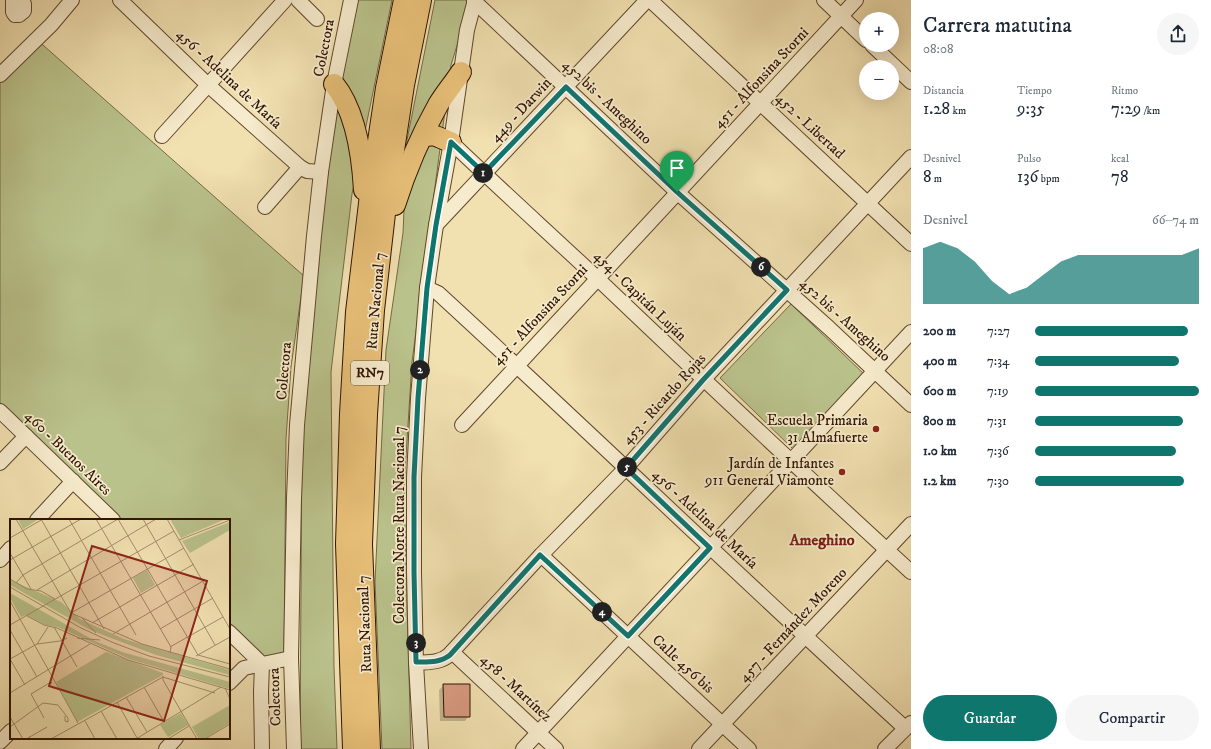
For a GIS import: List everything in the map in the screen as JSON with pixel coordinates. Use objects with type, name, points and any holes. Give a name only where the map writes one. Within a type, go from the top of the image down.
[{"type":"highway","name":"Ruta Nacional 7","points":[[353,749],[346,544],[350,414],[356,312],[366,226],[386,88],[404,0]]},
{"type":"highway","name":"Ruta Nacional 7","points":[[370,749],[362,544],[367,414],[374,310],[387,196],[403,93],[422,0]]},
{"type":"highway","points":[[378,270],[399,192],[411,161],[439,104],[461,72]]},
{"type":"highway","points":[[334,84],[345,100],[355,127],[363,178],[366,226]]},
{"type":"highway","points":[[422,137],[437,135],[451,142]]},
{"type":"street","points":[[13,0],[13,12],[15,15],[19,15],[24,11],[24,4],[19,0]]},
{"type":"street","points":[[0,75],[51,25],[72,0]]},
{"type":"street","name":"456 - Adelina de María","points":[[120,0],[208,85],[300,167],[307,172],[321,172]]},
{"type":"street","points":[[162,136],[285,0]]},
{"type":"street","points":[[298,0],[316,19]]},
{"type":"street","name":"Colectora","points":[[294,749],[291,658],[297,425],[321,172],[334,84],[351,0]]},
{"type":"street","points":[[427,288],[436,225],[451,142],[467,30],[475,0]]},
{"type":"street","name":"452 bis - Ameghino","points":[[475,0],[677,192],[787,290],[911,405]]},
{"type":"street","name":"449 - Darwin","points":[[436,225],[647,0]]},
{"type":"street","name":"452 - Libertad","points":[[650,0],[911,244]]},
{"type":"street","points":[[824,0],[859,33]]},
{"type":"street","name":"451 - Alfonsina Storni","points":[[462,425],[856,0]]},
{"type":"street","points":[[879,52],[911,82]]},
{"type":"street","name":"454 - Capitán Luján","points":[[451,142],[598,279],[703,380],[911,572]]},
{"type":"street","name":"453 - Ricardo Rojas","points":[[416,662],[438,661],[445,659],[452,652],[540,555],[626,468],[703,380],[911,157]]},
{"type":"street","points":[[265,207],[300,167]]},
{"type":"street","name":"456 - Adelina de María","points":[[427,288],[438,293],[517,365],[805,636],[908,726]]},
{"type":"street","name":"Colectora Norte Ruta Nacional 7","points":[[421,749],[416,662],[414,477],[418,398],[427,288]]},
{"type":"street","points":[[523,749],[911,332]]},
{"type":"street","name":"460 - Buenos Aires","points":[[0,411],[112,519]]},
{"type":"street","points":[[0,463],[26,436]]},
{"type":"street","points":[[38,519],[72,481]]},
{"type":"street","name":"457 - Fernández Moreno","points":[[699,749],[911,524]]},
{"type":"street","points":[[0,560],[10,549]]},
{"type":"street","name":"Calle 456 bis","points":[[540,555],[749,749]]},
{"type":"street","points":[[230,633],[262,664],[262,749]]},
{"type":"street","name":"458 - Martínez","points":[[452,652],[556,749]]},
{"type":"street","points":[[230,682],[244,668],[291,658]]},
{"type":"street","points":[[886,749],[908,726]]},
{"type":"street","points":[[0,742],[10,732]]},
{"type":"street","points":[[166,749],[175,739]]},
{"type":"green space","points":[[356,0],[392,0],[352,194],[331,372],[334,667],[337,749],[300,749],[302,428],[329,150]]},
{"type":"green space","points":[[435,0],[471,0],[451,65],[412,362],[404,488],[411,749],[382,749],[375,582],[386,350],[403,233],[407,140]]},
{"type":"green space","points":[[35,38],[304,276],[291,367],[286,439],[284,656],[269,661],[230,623],[230,519],[121,519],[0,403],[0,73]]},
{"type":"green space","points":[[791,304],[864,374],[793,449],[720,378]]},
{"type":"building","points":[[443,684],[470,684],[470,717],[444,717]]},
{"type":"place","name":"Escuela Primaria 31 Almafuerte","points":[[876,429]]},
{"type":"place","name":"Jardín de Infantes 911 General Viamonte","points":[[842,472]]},
{"type":"district","name":"Ameghino","points":[[822,540]]},
{"type":"route","points":[[566,87],[677,192],[787,290],[703,380],[626,468],[710,548],[628,636],[540,555],[450,655],[445,659],[438,661],[416,662],[414,477],[418,398],[427,288],[436,225],[451,142],[484,173],[566,87]]}]
